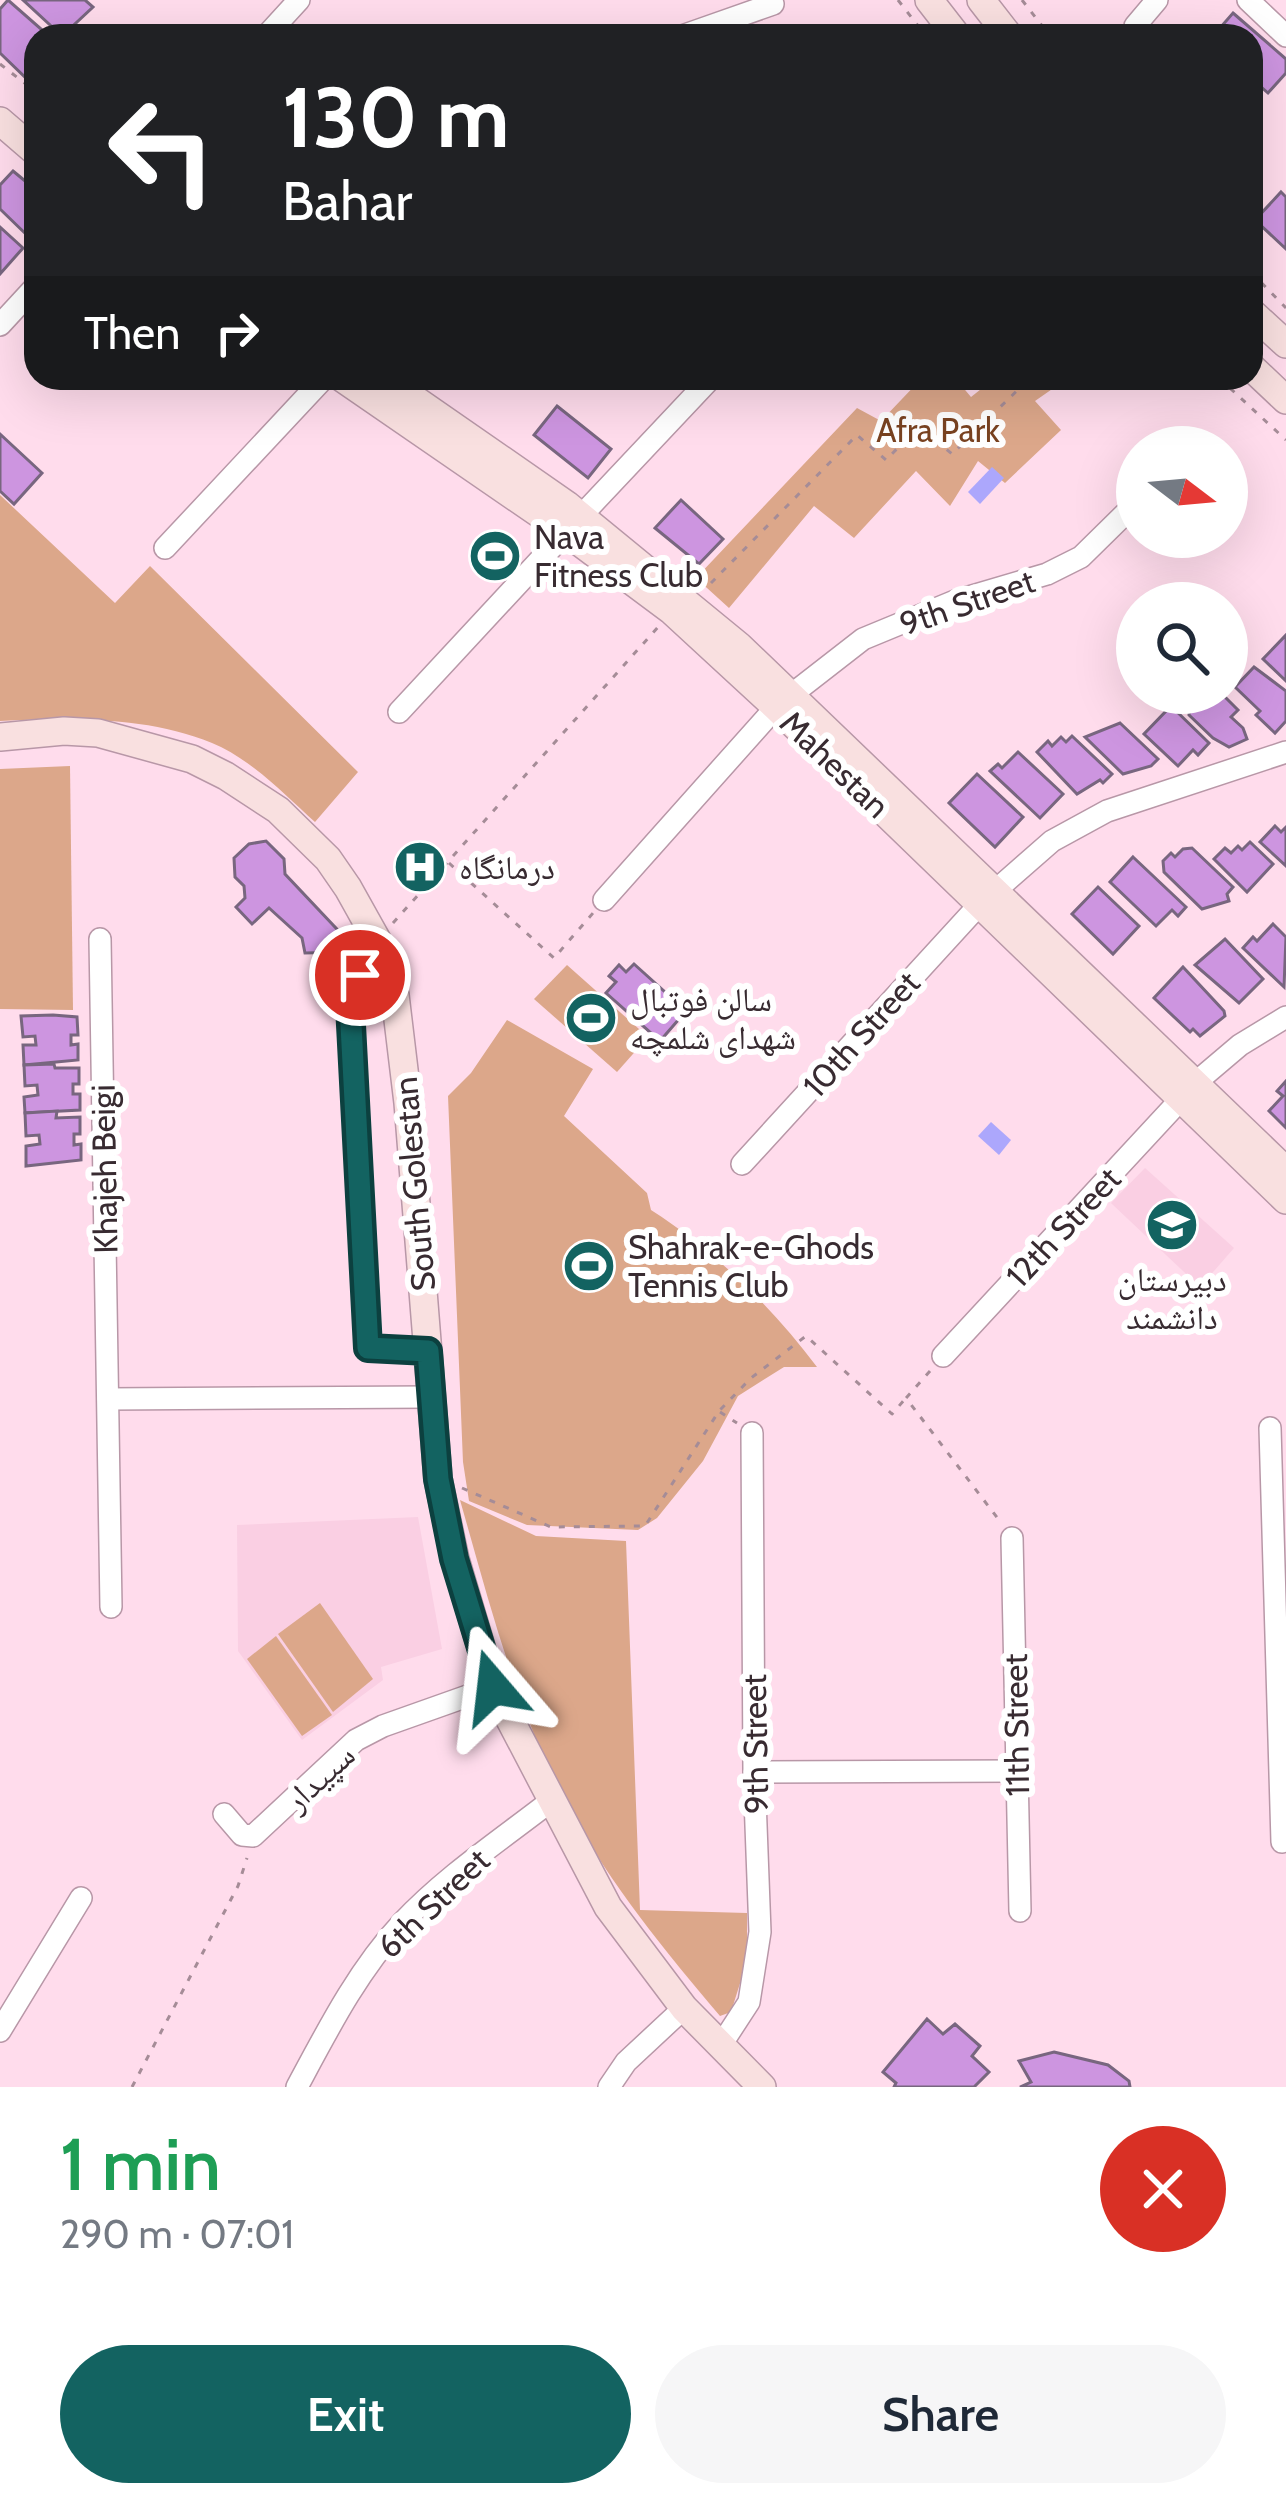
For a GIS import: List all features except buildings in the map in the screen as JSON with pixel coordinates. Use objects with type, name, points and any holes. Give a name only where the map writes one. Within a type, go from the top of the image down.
[{"type":"street","points":[[277,24],[299,0]]},
{"type":"street","points":[[929,0],[948,24]]},
{"type":"street","points":[[981,0],[1000,24]]},
{"type":"street","points":[[1137,24],[1157,0]]},
{"type":"street","points":[[1248,0],[1286,36]]},
{"type":"street","points":[[716,24],[773,4]]},
{"type":"street","points":[[0,99],[24,118]]},
{"type":"street","points":[[0,121],[24,142]]},
{"type":"street","points":[[0,325],[24,299]]},
{"type":"street","points":[[1263,322],[1286,344]]},
{"type":"street","points":[[1263,378],[1286,400]]},
{"type":"street","points":[[165,548],[313,390]]},
{"type":"street","name":"Mahestan","points":[[361,390],[573,524],[783,701],[1188,1091],[1286,1200]]},
{"type":"street","points":[[400,390],[739,646],[783,701]]},
{"type":"street","points":[[399,712],[700,390]]},
{"type":"street","name":"9th Street","points":[[604,900],[783,701],[862,639],[955,601],[1047,574],[1081,557],[1116,523]]},
{"type":"street","name":"South Golestan","points":[[0,737],[98,733],[160,748],[226,776],[278,810],[328,859],[377,940],[395,995],[400,1038],[438,1479],[454,1559],[493,1687],[608,1906],[684,2008],[763,2087]]},
{"type":"street","points":[[987,898],[1052,841],[1107,812],[1286,752]]},
{"type":"street","name":"10th Street","points":[[742,1163],[987,898]]},
{"type":"street","name":"Khajeh Beigi","points":[[100,939],[111,1607]]},
{"type":"street","points":[[360,975],[350,1006],[368,1348],[428,1351]]},
{"type":"street","name":"12th Street","points":[[944,1356],[1188,1091],[1240,1045],[1286,1017]]},
{"type":"street","points":[[1188,1091],[1286,1171]]},
{"type":"street","points":[[108,1399],[431,1396]]},
{"type":"street","points":[[1270,1428],[1282,1701],[1282,1842]]},
{"type":"street","name":"9th Street","points":[[721,2045],[749,2002],[760,1932],[752,1433]]},
{"type":"street","name":"11th Street","points":[[1012,1538],[1020,1911]]},
{"type":"street","name":"سپیدار","points":[[224,1814],[242,1835],[253,1836],[356,1740],[493,1687]]},
{"type":"street","points":[[754,1772],[1017,1771]]},
{"type":"street","name":"6th Street","points":[[297,2087],[369,1965],[400,1924],[552,1800]]},
{"type":"street","points":[[0,2031],[81,1898]]},
{"type":"street","points":[[609,2087],[626,2062],[684,2008]]},
{"type":"path","points":[[898,0],[917,24]]},
{"type":"path","points":[[1022,0],[1041,24]]},
{"type":"path","points":[[0,64],[24,83]]},
{"type":"path","points":[[1263,284],[1286,308]]},
{"type":"path","points":[[711,584],[857,435],[886,460],[919,426],[952,454],[1018,390]]},
{"type":"path","points":[[1233,390],[1286,440]]},
{"type":"path","points":[[377,940],[672,611]]},
{"type":"path","points":[[448,862],[554,958],[604,900]]},
{"type":"path","points":[[438,1479],[551,1527],[645,1526],[719,1411],[751,1378],[806,1336],[892,1414],[944,1356]]},
{"type":"path","points":[[906,1398],[1012,1538]]},
{"type":"path","points":[[132,2087],[238,1886],[253,1836]]},
{"type":"shaded area","points":[[992,467],[1004,478],[980,504],[968,492]]},
{"type":"shaded area","points":[[991,1122],[1011,1140],[999,1155],[978,1136]]},
{"type":"shaded area","name":"دبیرستان دانشمند","points":[[1145,1168],[1234,1248],[1200,1287],[1111,1203]]},
{"type":"shaded area","points":[[418,1517],[442,1649],[381,1667],[383,1680],[302,1740],[238,1651],[237,1525]]},
{"type":"green space","name":"Afra Park","points":[[911,390],[965,390],[971,397],[980,390],[1051,390],[1035,401],[1061,430],[1005,483],[978,461],[950,506],[916,471],[854,538],[814,506],[729,608],[696,578],[857,408],[881,421]]},
{"type":"green space","points":[[0,495],[115,603],[150,566],[358,772],[315,822],[240,758],[187,734],[107,721],[0,721]]},
{"type":"green space","points":[[70,766],[73,1010],[0,1009],[0,769]]},
{"type":"green space","name":"سالن فوتبال شهدای شلمچه","points":[[567,965],[648,1037],[617,1072],[534,999]]},
{"type":"green space","name":"Shahrak-e-Ghods Tennis Club","points":[[507,1020],[593,1069],[564,1116],[647,1193],[651,1210],[741,1281],[817,1367],[784,1367],[738,1396],[703,1461],[657,1518],[638,1530],[527,1525],[469,1501],[463,1462],[448,1096],[471,1073]]},
{"type":"green space","points":[[460,1500],[536,1536],[626,1541],[640,1910],[747,1913],[747,1961],[731,2012],[720,2016],[659,1942],[570,1810],[520,1697]]},
{"type":"green space","points":[[320,1603],[373,1679],[333,1712],[278,1634]]},
{"type":"green space","points":[[276,1636],[332,1715],[302,1736],[247,1659]]},
{"type":"place","name":"Nava Fitness Club","points":[[495,556]]},
{"type":"place","name":"درمانگاه","points":[[420,867]]},
{"type":"place","name":"سالن فوتبال شهدای شلمچه","points":[[591,1018]]},
{"type":"place","name":"دبیرستان دانشمند","points":[[1172,1225]]},
{"type":"place","name":"Shahrak-e-Ghods Tennis Club","points":[[589,1266]]},
{"type":"route","points":[[360,975],[350,1006],[368,1348],[428,1351],[438,1479],[454,1559],[493,1687]]}]
